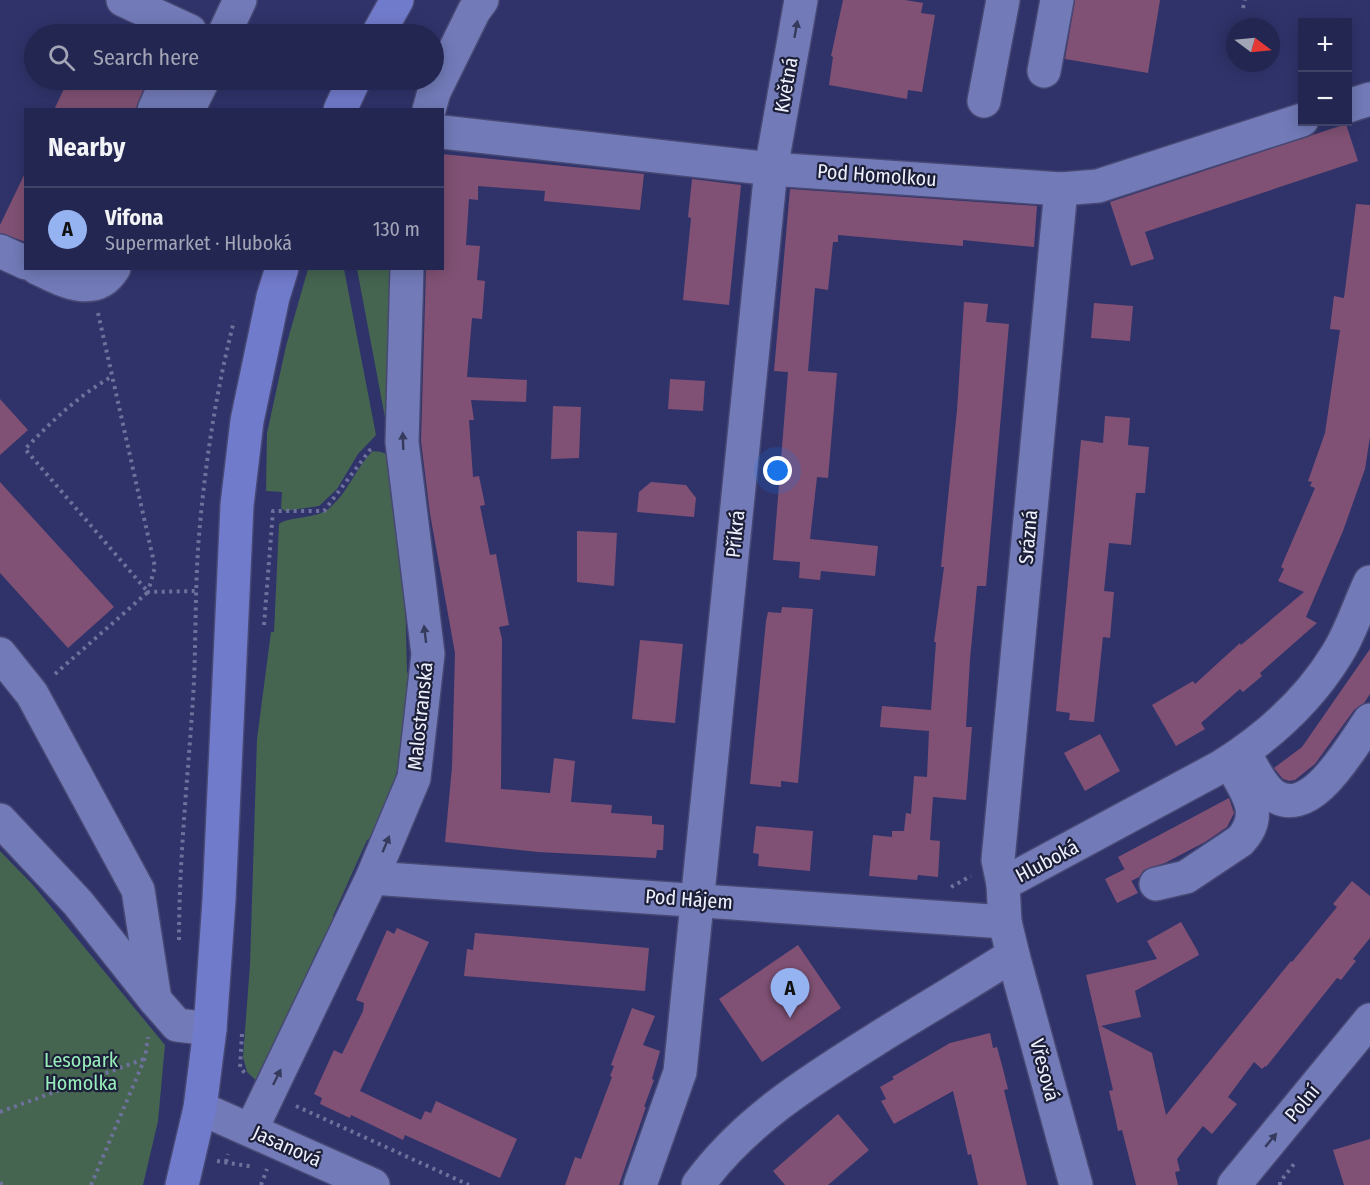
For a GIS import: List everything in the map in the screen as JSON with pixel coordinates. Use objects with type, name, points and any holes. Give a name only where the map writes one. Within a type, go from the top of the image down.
[{"type":"main road","points":[[384,24],[397,0]]},
{"type":"main road","points":[[341,108],[349,90]]},
{"type":"main road","points":[[182,1185],[200,1108],[210,1029],[219,900],[237,505],[247,421],[273,297],[281,270]]},
{"type":"street","points":[[123,0],[175,24]]},
{"type":"street","points":[[229,24],[240,0]]},
{"type":"street","points":[[444,72],[474,11],[482,0]]},
{"type":"street","name":"Květná","points":[[771,169],[801,0]]},
{"type":"street","points":[[984,101],[1003,0]]},
{"type":"street","points":[[1044,70],[1056,0]]},
{"type":"street","points":[[155,108],[163,90]]},
{"type":"street","points":[[189,108],[198,90]]},
{"type":"street","points":[[430,108],[435,90]]},
{"type":"street","points":[[1352,104],[1370,99]]},
{"type":"street","name":"Pod Homolkou","points":[[444,132],[771,169],[1061,189],[1098,186],[1298,121]]},
{"type":"street","name":"Příkrá","points":[[699,900],[771,169]]},
{"type":"street","name":"Srázná","points":[[1004,884],[998,860],[1061,189]]},
{"type":"street","points":[[0,251],[24,262]]},
{"type":"street","points":[[42,270],[75,284],[103,277]]},
{"type":"street","name":"Malostranská","points":[[251,1130],[372,878],[414,778],[428,654],[402,442],[407,270]]},
{"type":"street","name":"Hluboká","points":[[1013,955],[1005,922],[1004,884],[1237,757],[1281,722],[1312,691],[1339,652],[1370,584]]},
{"type":"street","points":[[0,654],[32,694],[138,890],[154,1000]]},
{"type":"street","points":[[1237,757],[1259,778],[1272,795],[1289,801],[1298,801],[1309,796],[1324,783],[1370,720]]},
{"type":"street","points":[[1156,884],[1186,877],[1247,834],[1253,817],[1252,806],[1237,757]]},
{"type":"street","points":[[0,820],[78,903],[154,1000],[177,1025],[210,1029]]},
{"type":"street","name":"Pod Hájem","points":[[372,878],[1005,922]]},
{"type":"street","points":[[640,1185],[680,1072],[699,900]]},
{"type":"street","points":[[698,1185],[737,1140],[817,1076],[1013,955]]},
{"type":"street","name":"Vřesová","points":[[1013,955],[1076,1185]]},
{"type":"street","name":"Polní","points":[[1234,1185],[1370,1020]]},
{"type":"street","name":"Jasanová","points":[[200,1108],[373,1185]]},
{"type":"path","points":[[1243,8],[1245,0]]},
{"type":"path","points":[[32,694],[148,592],[155,567],[111,377],[103,277]]},
{"type":"path","points":[[178,946],[179,881],[192,716],[199,538],[207,462],[224,359],[236,314]]},
{"type":"path","points":[[111,377],[90,390],[47,426],[25,449],[148,592]]},
{"type":"path","points":[[273,512],[324,511],[370,450],[402,442]]},
{"type":"path","points":[[148,592],[197,591]]},
{"type":"path","points":[[91,1185],[144,1059],[154,1000]]},
{"type":"path","points":[[0,1112],[144,1059]]},
{"type":"path","points":[[301,1096],[296,1106],[469,1185]]},
{"type":"path","points":[[226,1162],[267,1170]]},
{"type":"green space","points":[[308,270],[344,270],[376,435],[358,454],[337,489],[319,506],[285,511],[281,508],[282,492],[266,491],[267,433],[286,346]]},
{"type":"green space","points":[[357,270],[397,270],[387,428]]},
{"type":"green space","points":[[373,451],[392,456],[388,466],[405,595],[407,672],[414,681],[405,743],[392,796],[379,833],[367,840],[333,916],[334,933],[319,947],[311,965],[315,977],[300,991],[289,1011],[294,1023],[258,1082],[247,1072],[243,1057],[250,965],[257,739],[271,632],[274,632],[279,524],[327,510],[341,496]]},
{"type":"green space","name":"Lesopark Homolka","points":[[0,851],[33,885],[165,1045],[158,1121],[143,1185],[0,1185]]},
{"type":"building","points":[[843,0],[905,0],[923,3],[921,13],[935,15],[922,92],[908,90],[907,99],[829,85],[833,57],[831,56]]},
{"type":"building","points":[[1075,0],[1160,0],[1148,73],[1065,59]]},
{"type":"building","points":[[63,90],[143,90],[137,108],[55,108]]},
{"type":"building","points":[[1340,126],[1347,126],[1358,161],[1145,232],[1154,259],[1131,266],[1110,202]]},
{"type":"building","points":[[444,154],[644,174],[640,210],[544,201],[545,191],[478,186],[478,200],[469,199],[466,245],[480,246],[477,280],[485,281],[482,319],[472,318],[467,377],[527,380],[526,402],[471,400],[474,420],[469,420],[473,477],[479,476],[485,505],[480,506],[490,555],[496,554],[509,625],[499,627],[502,639],[501,789],[550,793],[554,758],[575,761],[571,802],[612,805],[611,813],[652,816],[652,824],[664,825],[663,850],[657,850],[656,858],[538,852],[445,842],[452,767],[455,653],[430,514],[421,441],[426,270],[444,270]]},
{"type":"building","points":[[24,175],[24,241],[0,233],[0,225]]},
{"type":"building","points":[[692,179],[741,185],[729,305],[683,300],[691,218],[688,217]]},
{"type":"building","points":[[790,189],[1037,206],[1034,247],[963,240],[963,246],[838,235],[838,242],[833,242],[828,290],[815,288],[808,371],[837,373],[828,478],[817,477],[810,539],[878,546],[875,576],[821,571],[820,580],[799,578],[800,562],[773,560],[788,372],[774,371]]},
{"type":"building","points":[[1356,204],[1370,205],[1370,437],[1365,469],[1343,531],[1306,617],[1317,623],[1260,673],[1262,676],[1243,692],[1240,689],[1201,723],[1205,729],[1176,746],[1152,705],[1193,681],[1195,684],[1240,643],[1241,645],[1304,592],[1278,581],[1284,569],[1281,567],[1315,488],[1310,486],[1312,482],[1308,481],[1325,433],[1340,330],[1330,329],[1334,296],[1344,298]]},
{"type":"building","points":[[964,302],[988,304],[986,322],[1009,324],[986,586],[977,586],[970,659],[966,727],[972,727],[966,800],[933,797],[930,840],[940,841],[938,877],[918,875],[917,880],[869,876],[873,835],[892,837],[892,831],[904,831],[906,813],[911,814],[914,776],[927,777],[929,731],[880,727],[882,706],[931,710],[936,642],[934,642],[944,567],[941,567],[957,410]]},
{"type":"building","points":[[1094,303],[1133,306],[1130,341],[1091,338]]},
{"type":"building","points":[[670,379],[705,381],[703,411],[668,409]]},
{"type":"building","points":[[0,399],[28,430],[0,455]]},
{"type":"building","points":[[553,406],[581,407],[579,458],[551,459]]},
{"type":"building","points":[[1105,416],[1130,418],[1128,445],[1149,447],[1145,493],[1136,493],[1131,545],[1109,543],[1104,591],[1114,592],[1110,638],[1103,637],[1094,722],[1069,720],[1070,713],[1056,711],[1081,440],[1103,443]]},
{"type":"building","points":[[0,482],[114,607],[68,648],[0,573]]},
{"type":"building","points":[[651,482],[686,485],[696,498],[694,517],[637,512],[639,492]]},
{"type":"building","points":[[577,531],[617,533],[614,586],[577,582]]},
{"type":"building","points":[[782,607],[813,609],[798,783],[781,781],[781,787],[750,784],[766,621],[768,612],[781,613]]},
{"type":"building","points":[[640,640],[683,644],[675,723],[632,719]]},
{"type":"building","points":[[1370,649],[1370,694],[1364,703],[1354,710],[1315,764],[1295,780],[1283,779],[1274,768],[1302,747]]},
{"type":"building","points":[[1100,734],[1120,771],[1085,791],[1064,753]]},
{"type":"building","points":[[1229,798],[1234,813],[1227,827],[1205,842],[1165,863],[1144,870],[1139,877],[1131,881],[1118,857]]},
{"type":"building","points":[[756,826],[813,831],[810,871],[758,866],[759,854],[753,853]]},
{"type":"building","points":[[1125,869],[1138,893],[1117,903],[1105,879]]},
{"type":"building","points":[[1352,881],[1370,896],[1370,938],[1353,959],[1356,961],[1341,980],[1337,978],[1266,1067],[1262,1069],[1254,1062],[1228,1097],[1237,1104],[1212,1134],[1203,1126],[1177,1159],[1180,1171],[1175,1172],[1178,1185],[1136,1185],[1122,1130],[1118,1131],[1109,1091],[1113,1090],[1086,975],[1157,959],[1147,941],[1181,922],[1197,950],[1199,955],[1135,991],[1141,1017],[1101,1026],[1152,1053],[1166,1115],[1337,907],[1333,904]]},
{"type":"building","points":[[397,928],[429,942],[360,1091],[421,1120],[425,1111],[431,1113],[436,1101],[517,1139],[500,1178],[405,1135],[403,1140],[351,1115],[350,1118],[320,1104],[322,1098],[314,1094],[334,1050],[342,1054],[363,1011],[364,1003],[356,1000],[387,930],[394,934]]},
{"type":"building","points":[[475,933],[649,948],[645,991],[464,976],[467,949],[473,950]]},
{"type":"building","points":[[798,945],[841,1008],[762,1062],[719,999]]},
{"type":"building","points":[[632,1008],[655,1016],[643,1045],[660,1051],[652,1079],[654,1080],[644,1107],[646,1107],[619,1185],[565,1185],[575,1157],[581,1159],[612,1077],[610,1076],[614,1066],[611,1065]]},
{"type":"building","points":[[990,1033],[993,1048],[997,1047],[1008,1089],[1004,1090],[1027,1185],[978,1185],[971,1154],[968,1155],[953,1091],[894,1124],[881,1101],[886,1099],[880,1087],[894,1079],[892,1077],[950,1043]]},
{"type":"building","points":[[838,1114],[869,1150],[828,1185],[785,1185],[773,1171]]},
{"type":"building","points":[[1370,1139],[1370,1185],[1344,1185],[1333,1150]]},
{"type":"place","name":"Vifona","points":[[790,1018]]}]
